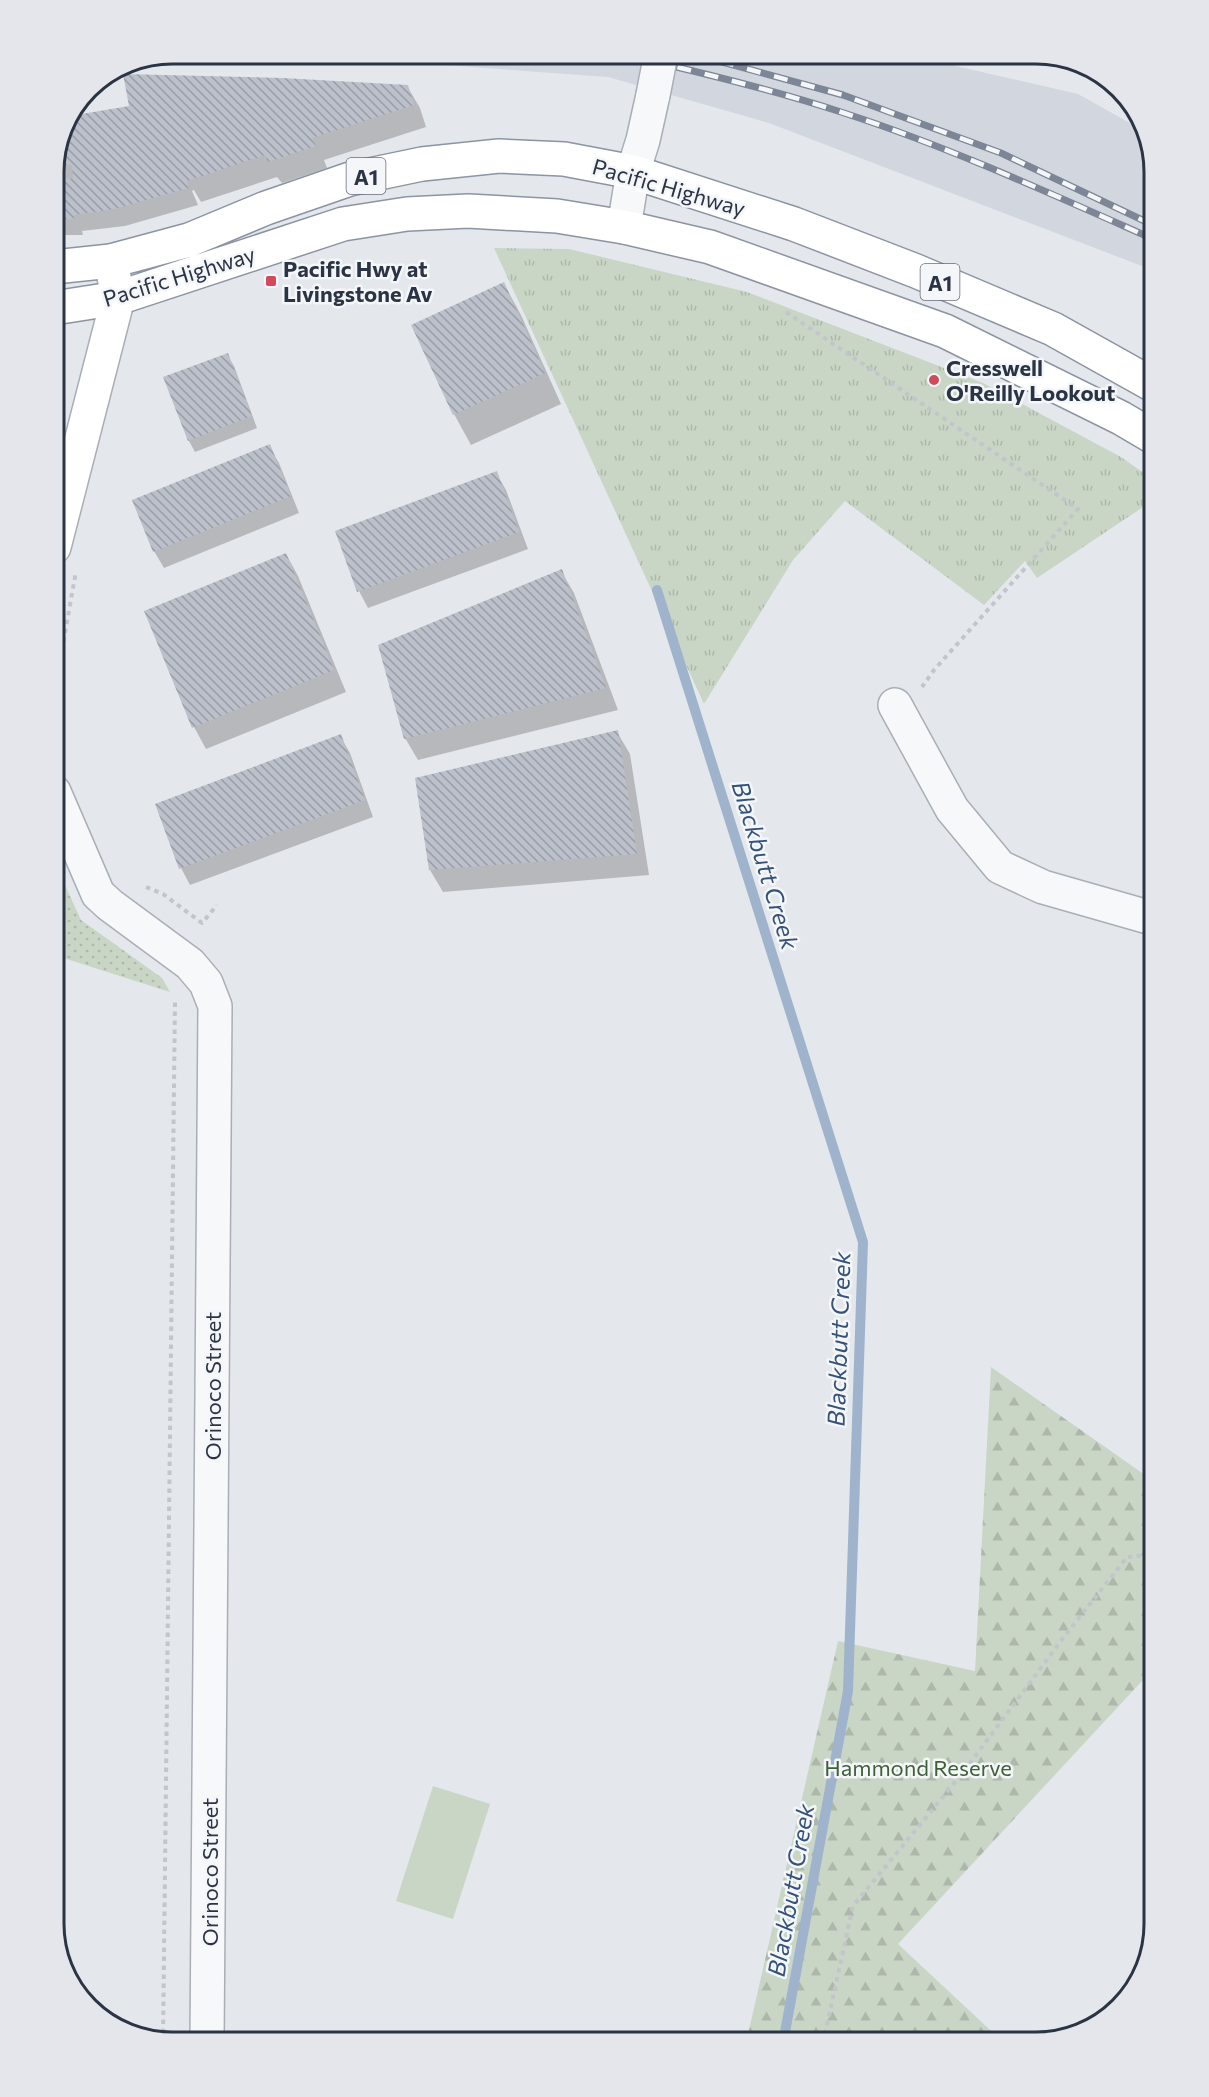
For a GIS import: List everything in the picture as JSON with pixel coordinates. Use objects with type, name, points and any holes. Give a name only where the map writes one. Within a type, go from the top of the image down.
[{"type":"main road","name":"Pacific Highway","points":[[65,266],[111,261],[189,240],[266,208],[350,179],[422,164],[510,157],[564,159],[633,172],[794,224],[916,271],[1053,329],[1144,380]]},
{"type":"main road","name":"Pacific Highway","points":[[65,306],[118,298],[343,224],[407,213],[468,211],[546,215],[624,227],[710,247],[945,331],[1144,432]]},
{"type":"main road","points":[[65,505],[118,298],[111,261]]},
{"type":"street","points":[[624,227],[633,172],[643,140],[659,65]]},
{"type":"street","points":[[898,711],[952,809],[1000,867],[1043,887],[1144,916]]},
{"type":"street","name":"Orinoco Street","points":[[65,792],[98,894],[190,964],[206,983],[215,1006],[207,2032]]},
{"type":"path","points":[[784,311],[1078,509],[898,711]]},
{"type":"path","points":[[143,886],[163,894],[202,923],[217,905]]},
{"type":"path","points":[[163,2032],[175,990]]},
{"type":"path","points":[[825,2032],[853,1906],[965,1770],[1060,1642],[1127,1557],[1144,1555]]},
{"type":"shaded area","points":[[436,64],[951,65],[1078,94],[1133,125],[1136,131],[1144,158],[1144,267],[769,123],[608,77]]},
{"type":"green space","points":[[494,248],[569,249],[747,292],[983,383],[1121,457],[1144,473],[1144,506],[1037,578],[1025,561],[984,605],[845,501],[793,560],[704,704]]},
{"type":"green space","points":[[65,884],[81,920],[162,978],[170,992],[65,958]]},
{"type":"green space","name":"Hammond Reserve","points":[[991,1367],[1144,1474],[1144,1679],[898,1944],[992,2032],[749,2032],[838,1641],[975,1671]]},
{"type":"green space","points":[[433,1786],[490,1804],[453,1919],[396,1901]]},
{"type":"building","points":[[129,74],[282,78],[408,85],[414,105],[312,138],[316,146],[268,162],[265,155],[187,181],[189,188],[114,209],[74,215],[74,219],[65,219],[65,158],[73,131],[82,114],[129,106],[123,77]],"holes":[[[65,165],[72,165],[73,179],[65,178]]]},
{"type":"building","points":[[504,282],[545,373],[453,415],[411,325]]},
{"type":"building","points":[[228,353],[252,416],[188,441],[163,377]]},
{"type":"building","points":[[270,444],[291,496],[153,552],[132,500]]},
{"type":"building","points":[[497,471],[519,532],[357,592],[335,531]]},
{"type":"building","points":[[286,553],[334,670],[192,728],[144,611]]},
{"type":"building","points":[[562,569],[606,688],[404,739],[378,645]]},
{"type":"building","points":[[618,730],[637,854],[429,870],[415,778]]},
{"type":"building","points":[[341,734],[365,800],[179,869],[155,804]]},
{"type":"waterway","name":"Blackbutt Creek","points":[[657,590],[863,1242],[848,1691],[785,2032]]},
{"type":"railway","points":[[667,65],[817,104],[882,126],[995,170],[1144,235]]},
{"type":"railway","points":[[732,65],[843,95],[1001,153],[1144,221]]},
{"type":"place","name":"Pacific Hwy at Livingstone Av","points":[[271,281]]},
{"type":"place","name":"Cresswell O'Reilly Lookout","points":[[934,380]]}]
